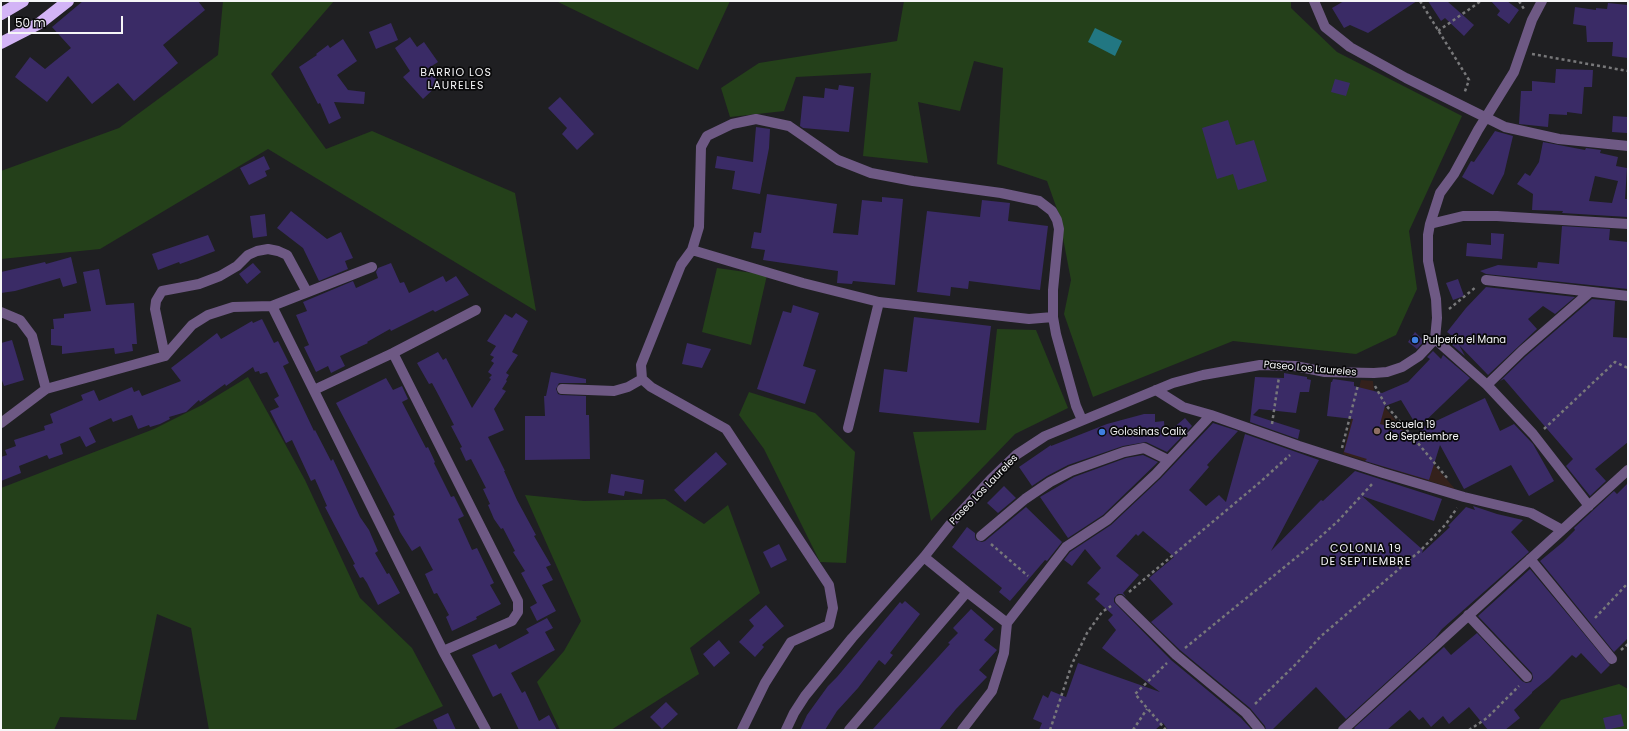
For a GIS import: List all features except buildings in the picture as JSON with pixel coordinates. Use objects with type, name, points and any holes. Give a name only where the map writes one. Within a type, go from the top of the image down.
[{"type":"highway","points":[[1,14],[23,1]]},
{"type":"highway","points":[[1,43],[40,23],[68,1]]},
{"type":"street","points":[[1314,1],[1325,26],[1350,47],[1406,78],[1505,127],[1559,139],[1628,146]]},
{"type":"street","points":[[1542,1],[1532,20],[1514,72],[1478,130],[1454,174],[1440,193],[1430,224],[1428,236],[1428,261],[1436,299],[1437,318],[1435,339],[1487,385],[1536,438],[1589,506]]},
{"type":"street","points":[[742,730],[765,683],[791,642],[829,625],[833,608],[830,585],[726,429],[651,387],[642,379],[641,365],[681,265],[692,250],[699,227],[701,147],[707,136],[732,124],[756,119],[789,126],[838,160],[871,173],[913,181],[1001,193],[1039,201],[1052,211],[1057,220],[1058,229],[1053,290],[1053,317],[1068,377],[1082,420]]},
{"type":"street","points":[[1430,224],[1463,216],[1497,216],[1628,224]]},
{"type":"street","points":[[165,356],[155,309],[156,301],[162,291],[200,284],[220,276],[237,266],[248,255],[257,251],[268,249],[287,255],[307,292]]},
{"type":"street","points":[[692,250],[803,283],[878,302],[1029,319],[1053,317]]},
{"type":"street","points":[[1,423],[46,389],[165,356],[192,326],[208,315],[233,307],[272,306],[372,267]]},
{"type":"street","points":[[1486,280],[1628,296]]},
{"type":"street","points":[[1487,385],[1522,351],[1590,292]]},
{"type":"street","points":[[848,428],[878,302]]},
{"type":"street","points":[[272,306],[444,651],[486,730]]},
{"type":"street","points":[[314,390],[393,353],[476,310]]},
{"type":"street","points":[[1,312],[20,320],[32,336],[46,389]]},
{"type":"street","name":"Paseo Los Laureles","points":[[786,730],[794,713],[805,696],[852,638],[924,557],[951,523],[1016,455],[1045,436],[1173,383],[1229,370],[1260,365],[1281,365],[1325,372],[1388,372],[1402,367],[1419,356],[1435,339]]},
{"type":"street","points":[[393,353],[518,601],[518,612],[512,621],[444,651]]},
{"type":"street","points":[[562,389],[614,391],[628,388],[642,379]]},
{"type":"street","points":[[1156,390],[1183,408],[1210,415],[1383,473],[1464,497],[1531,513],[1562,530]]},
{"type":"street","points":[[962,730],[992,691],[1004,653],[1007,623],[1066,547],[1107,520],[1168,460],[1210,415]]},
{"type":"street","points":[[982,536],[1025,499],[1050,482],[1071,471],[1124,452],[1144,448],[1168,460]]},
{"type":"street","points":[[1343,730],[1628,470]]},
{"type":"street","points":[[924,557],[1007,623]]},
{"type":"street","points":[[1530,559],[1612,659]]},
{"type":"street","points":[[849,730],[967,592]]},
{"type":"street","points":[[1120,600],[1176,655],[1246,713],[1260,730]]},
{"type":"street","points":[[1468,615],[1527,677]]},
{"type":"path","points":[[1420,1],[1469,80],[1461,104]]},
{"type":"path","points":[[1438,31],[1481,1]]},
{"type":"path","points":[[1521,52],[1628,71]]},
{"type":"path","points":[[1437,318],[1486,280]]},
{"type":"path","points":[[1536,438],[1615,362],[1628,368]]},
{"type":"path","points":[[1270,435],[1281,365]]},
{"type":"path","points":[[1340,459],[1361,373]]},
{"type":"path","points":[[1374,373],[1375,386],[1385,404],[1450,480]]},
{"type":"path","points":[[1050,730],[1072,664],[1087,633],[1102,612],[1120,600],[1259,483],[1299,446]]},
{"type":"path","points":[[1166,730],[1135,694],[1176,655],[1309,547],[1338,520],[1383,473]]},
{"type":"path","points":[[1246,713],[1297,663],[1320,637],[1421,550],[1446,524],[1464,497]]},
{"type":"path","points":[[982,536],[1038,584]]},
{"type":"path","points":[[1586,627],[1628,583]]},
{"type":"path","points":[[1469,730],[1487,718],[1527,677]]},
{"type":"path","points":[[1133,730],[1147,709]]},
{"type":"shaded area","name":"Escuela 19 de Septiembre","points":[[1361,380],[1373,381],[1374,392],[1386,409],[1455,489],[1343,454]]},
{"type":"green space","points":[[223,1],[334,1],[271,74],[326,149],[372,131],[515,193],[536,311],[268,149],[100,249],[1,259],[1,171],[119,128],[218,55]]},
{"type":"green space","points":[[556,1],[730,1],[698,70]]},
{"type":"green space","points":[[904,1],[1291,1],[1291,8],[1337,52],[1462,116],[1409,231],[1417,289],[1396,335],[1356,354],[1233,341],[1093,397],[1064,314],[1071,280],[1058,212],[1047,181],[997,164],[1003,68],[974,61],[960,111],[918,102],[928,163],[863,156],[871,73],[796,77],[784,111],[730,117],[721,88],[759,63],[897,41]]},
{"type":"green space","points":[[717,268],[767,275],[751,345],[702,332]]},
{"type":"green space","points":[[997,329],[1036,330],[1068,408],[1015,434],[931,521],[913,432],[986,430]]},
{"type":"green space","points":[[248,377],[305,480],[360,598],[412,648],[443,706],[392,730],[209,730],[191,628],[157,614],[136,720],[60,717],[54,730],[1,730],[1,488],[154,429],[202,405]]},
{"type":"green space","points":[[749,392],[815,413],[855,452],[846,563],[820,562],[764,449],[739,415]]},
{"type":"green space","points":[[525,495],[584,501],[665,499],[704,524],[728,505],[760,593],[690,648],[699,674],[611,730],[560,730],[537,682],[564,651],[581,621]]},
{"type":"green space","points":[[1619,684],[1628,689],[1628,730],[1538,730],[1561,700]]},
{"type":"water","points":[[1095,28],[1122,41],[1115,56],[1088,42]]},
{"type":"place","name":"Pulpería el Mana","points":[[1415,340]]},
{"type":"place","name":"Escuela 19 de Septiembre","points":[[1377,431]]},
{"type":"place","name":"Golosinas Calix","points":[[1102,432]]},
{"type":"district","name":"BARRIO LOS LAURELES","points":[[456,79]]},
{"type":"district","name":"COLONIA 19 DE SEPTIEMBRE","points":[[1366,555]]}]
